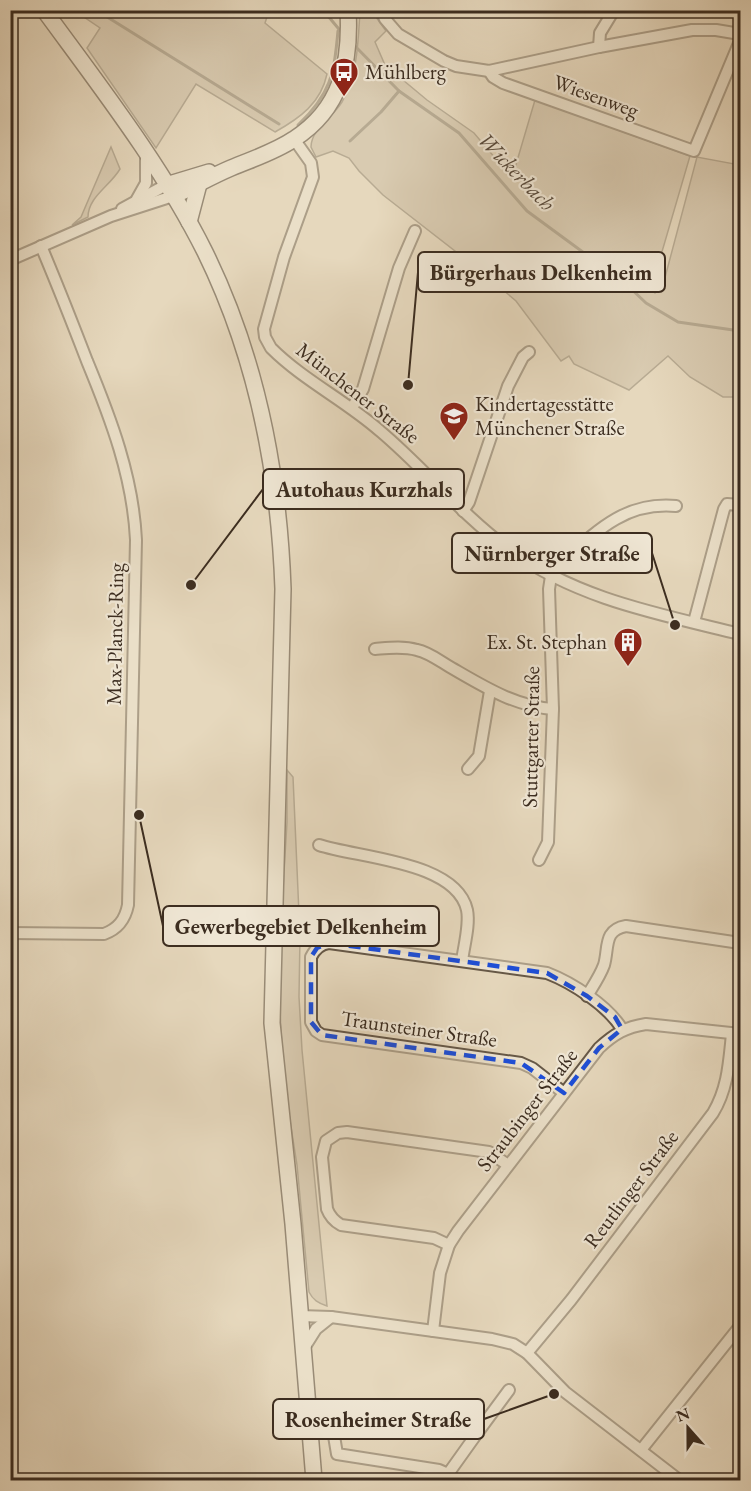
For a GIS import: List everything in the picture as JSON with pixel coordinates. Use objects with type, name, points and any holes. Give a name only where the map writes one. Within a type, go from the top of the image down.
[{"type":"main road","points":[[44,10],[146,154],[189,222],[220,285],[250,366],[271,454],[280,521],[283,626],[272,1023],[314,1480]]},
{"type":"main road","points":[[170,190],[200,184],[294,139],[316,121],[336,93],[343,76],[348,56],[348,17]]},
{"type":"main road","points":[[170,190],[192,176],[229,169]]},
{"type":"main road","points":[[189,222],[200,184]]},
{"type":"street","points":[[381,10],[385,19],[398,34],[444,61],[489,71],[598,47],[692,30],[716,30],[741,34]]},
{"type":"street","points":[[598,47],[600,33],[614,10]]},
{"type":"street","points":[[737,58],[741,41]]},
{"type":"street","name":"Wiesenweg","points":[[489,71],[492,77],[502,83],[694,151],[737,58]]},
{"type":"street","name":"Münchener Straße","points":[[294,139],[310,164],[314,177],[285,257],[268,315],[264,337],[276,353],[352,408],[393,442],[463,511],[504,546],[551,576],[601,598],[741,634]]},
{"type":"street","points":[[136,200],[146,183],[146,154]]},
{"type":"street","points":[[111,216],[136,200],[170,190]]},
{"type":"street","points":[[10,260],[170,190]]},
{"type":"street","points":[[352,408],[363,389],[399,268],[415,231]]},
{"type":"street","name":"Max-Planck-Ring","points":[[10,933],[104,934],[113,931],[119,925],[126,915],[128,905],[135,518],[128,479],[110,417],[41,246]]},
{"type":"street","points":[[463,511],[469,502],[508,386],[523,357],[529,352]]},
{"type":"street","points":[[694,622],[724,509],[728,504],[741,505]]},
{"type":"street","points":[[551,576],[555,569],[604,524],[644,508],[660,505],[676,506]]},
{"type":"street","name":"Stuttgarter Straße","points":[[539,860],[548,842],[553,709],[549,589],[551,576]]},
{"type":"street","points":[[375,649],[407,648],[422,651],[490,691],[526,705],[553,709]]},
{"type":"street","points":[[468,769],[479,756],[490,691]]},
{"type":"street","points":[[319,845],[404,864],[449,884],[463,899],[467,912],[462,961]]},
{"type":"street","points":[[587,996],[604,963],[608,937],[618,927],[626,926],[741,943]]},
{"type":"street","name":"Traunsteiner Straße","points":[[564,1093],[532,1068],[521,1063],[322,1035],[310,1022],[313,952],[323,944],[329,943],[547,972],[564,979],[615,1017],[622,1029]]},
{"type":"street","points":[[622,1029],[646,1024],[736,1034]]},
{"type":"street","name":"Straubinger Straße","points":[[433,1331],[440,1273],[449,1245],[599,1048],[622,1029]]},
{"type":"street","name":"Reutlinger Straße","points":[[527,1353],[571,1300],[714,1113],[726,1086],[736,1034]]},
{"type":"street","points":[[449,1245],[434,1238],[341,1225],[335,1222],[327,1209],[322,1157],[326,1142],[338,1133],[347,1132],[489,1152],[508,1165]]},
{"type":"street","points":[[300,1316],[331,1317],[433,1331],[503,1341],[520,1347],[565,1392],[679,1480]]},
{"type":"street","points":[[303,1351],[316,1329],[331,1317]]},
{"type":"street","points":[[642,1450],[740,1328]]},
{"type":"street","points":[[478,1432],[465,1427],[334,1408],[332,1424],[337,1454],[439,1470],[452,1477],[478,1432],[509,1390]]},
{"type":"highlighted area","points":[[329,943],[547,973],[587,996],[615,1017],[622,1029],[599,1048],[564,1093],[521,1063],[322,1035],[311,1022],[311,957],[317,948]]},
{"type":"shaded area","points":[[371,10],[386,31],[375,42],[385,65],[427,100],[474,133],[512,178],[535,100],[690,156],[654,279],[647,286],[655,293],[663,285],[697,157],[740,165],[740,397],[723,397],[690,377],[668,356],[629,390],[574,364],[569,356],[561,361],[516,301],[383,195],[349,158],[333,151],[316,157],[311,147],[315,134],[342,102],[351,80],[359,34],[360,11]]},
{"type":"shaded area","points":[[75,11],[269,11],[265,23],[327,74],[320,93],[308,109],[275,132],[196,84],[156,148],[87,48],[100,28]]},
{"type":"shaded area","points":[[111,147],[120,169],[95,198],[88,217],[72,225],[81,217]]},
{"type":"shaded area","points":[[287,770],[293,777],[302,1050],[327,1306],[316,1301],[309,1292],[297,1165],[284,1082],[278,974],[287,822]]},
{"type":"waterway","points":[[96,10],[279,124]]},
{"type":"waterway","name":"Wickerbach","points":[[323,10],[343,34]]},
{"type":"waterway","points":[[298,125],[318,103],[329,82],[335,59],[338,31]]},
{"type":"waterway","name":"Wickerbach","points":[[354,45],[399,91],[459,133],[527,211],[625,283],[646,303],[678,322],[740,331]]},
{"type":"waterway","points":[[350,141],[381,112],[399,91]]},
{"type":"place","name":"Mühlberg","points":[[344,98]]},
{"type":"place","name":"Bürgerhaus Delkenheim","points":[[408,385]]},
{"type":"place","name":"Kindertagesstätte Münchener Straße","points":[[454,442]]},
{"type":"place","name":"Autohaus Kurzhals","points":[[191,585]]},
{"type":"place","name":"Nürnberger Straße","points":[[675,625]]},
{"type":"place","name":"Ex. St. Stephan","points":[[628,668]]},
{"type":"place","name":"Gewerbegebiet Delkenheim","points":[[139,815]]},
{"type":"place","name":"Rosenheimer Straße","points":[[554,1394]]}]
